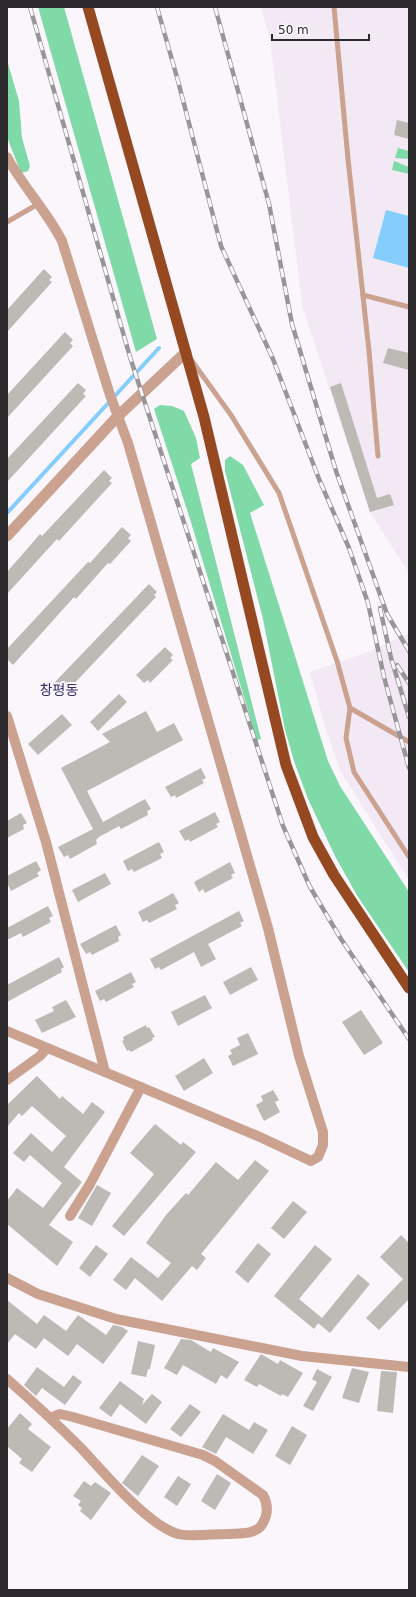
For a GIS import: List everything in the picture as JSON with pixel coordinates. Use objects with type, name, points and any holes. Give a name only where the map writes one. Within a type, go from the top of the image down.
[{"type":"highway","points":[[88,7],[204,417],[291,778],[313,837],[334,875],[409,988]]},
{"type":"street","points":[[7,157],[16,173],[55,226],[62,241],[112,399],[128,443],[268,928],[299,1056],[323,1132],[323,1145],[318,1157],[311,1161],[260,1137],[7,1031]]},
{"type":"street","points":[[7,536],[118,417],[186,352]]},
{"type":"street","points":[[7,716],[46,842],[105,1072]]},
{"type":"street","points":[[7,1080],[40,1056],[47,1048]]},
{"type":"street","points":[[70,1216],[90,1184],[141,1087]]},
{"type":"street","points":[[7,1278],[38,1294],[116,1319],[302,1356],[409,1367]]},
{"type":"street","points":[[7,1378],[50,1418],[128,1498],[167,1529],[178,1534],[242,1533],[258,1529],[263,1523],[268,1512],[267,1502],[263,1495],[215,1461],[203,1455],[73,1417],[60,1414],[50,1418]]},
{"type":"lane","points":[[334,7],[378,456]]},
{"type":"lane","points":[[7,222],[38,204]]},
{"type":"lane","points":[[363,295],[409,306]]},
{"type":"lane","points":[[186,352],[231,414],[279,493],[337,661],[350,708],[346,738],[354,772],[409,857]]},
{"type":"lane","points":[[350,708],[409,742]]},
{"type":"shaded area","points":[[261,7],[409,7],[409,574],[370,512],[302,305],[270,39]]},
{"type":"shaded area","points":[[409,633],[409,880],[341,772],[326,730],[310,672],[371,651]]},
{"type":"green space","points":[[38,7],[64,7],[157,339],[136,352]]},
{"type":"green space","points":[[7,60],[19,101],[22,138],[30,166],[28,171],[21,173],[7,137]]},
{"type":"green space","points":[[398,148],[409,151],[409,159],[395,158]]},
{"type":"green space","points":[[394,161],[409,167],[409,174],[392,170]]},
{"type":"green space","points":[[160,405],[172,406],[184,411],[196,438],[200,458],[191,464],[261,739],[257,740],[190,519],[154,409]]},
{"type":"green space","points":[[230,456],[243,465],[264,505],[250,513],[328,761],[340,786],[409,892],[409,972],[358,897],[336,858],[308,799],[295,764],[285,730],[263,619],[225,471],[225,460]]},
{"type":"water","points":[[386,210],[409,216],[409,268],[373,258]]},
{"type":"building","points":[[397,120],[409,123],[409,139],[394,135]]},
{"type":"building","points":[[44,269],[52,277],[49,280],[52,282],[7,332],[7,310]]},
{"type":"building","points":[[65,332],[73,340],[70,343],[73,346],[7,418],[7,395]]},
{"type":"building","points":[[388,348],[409,353],[409,370],[383,363]]},
{"type":"building","points":[[78,383],[86,390],[83,394],[86,396],[7,482],[7,459]]},
{"type":"building","points":[[341,383],[377,498],[390,494],[394,505],[370,512],[330,387]]},
{"type":"building","points":[[104,470],[112,478],[109,481],[112,483],[59,541],[57,539],[7,594],[7,572],[40,534],[42,536]]},
{"type":"building","points":[[122,527],[131,535],[128,538],[131,541],[110,564],[108,563],[76,599],[74,597],[13,665],[7,659],[7,649],[88,562],[90,563]]},
{"type":"building","points":[[149,584],[157,592],[154,595],[156,597],[69,689],[66,687],[63,690],[55,682]]},
{"type":"building","points":[[165,647],[173,655],[170,658],[173,660],[150,683],[148,680],[144,683],[136,675]]},
{"type":"building","points":[[119,694],[127,702],[98,731],[90,722]]},
{"type":"building","points":[[146,711],[157,732],[174,723],[183,740],[87,791],[103,822],[145,799],[151,809],[147,811],[148,815],[121,829],[119,826],[99,837],[96,840],[97,844],[70,859],[68,855],[64,857],[58,847],[93,829],[61,768],[110,742],[102,734]]},
{"type":"building","points":[[62,714],[72,725],[38,755],[28,744]]},
{"type":"building","points":[[201,768],[206,778],[202,780],[204,783],[176,798],[175,795],[171,797],[165,787]]},
{"type":"building","points":[[215,812],[220,822],[216,824],[218,827],[190,842],[189,839],[185,841],[179,831]]},
{"type":"building","points":[[21,813],[27,823],[23,825],[24,829],[7,838],[7,821]]},
{"type":"building","points":[[159,842],[164,852],[160,854],[162,858],[134,872],[132,869],[128,871],[123,861]]},
{"type":"building","points":[[36,861],[41,870],[37,873],[39,876],[11,891],[7,883],[7,876]]},
{"type":"building","points":[[230,862],[235,873],[231,875],[233,878],[205,893],[203,889],[199,892],[194,882]]},
{"type":"building","points":[[105,873],[111,884],[78,902],[72,890]]},
{"type":"building","points":[[173,893],[179,903],[175,905],[177,909],[149,923],[147,920],[143,922],[138,912]]},
{"type":"building","points":[[48,906],[53,916],[49,918],[51,922],[23,937],[21,933],[7,940],[7,928]]},
{"type":"building","points":[[239,911],[244,921],[240,923],[242,926],[208,944],[216,959],[201,967],[194,952],[161,970],[159,967],[155,969],[150,959]]},
{"type":"building","points":[[116,925],[121,935],[118,937],[119,941],[92,955],[90,952],[86,954],[80,944]]},
{"type":"building","points":[[59,957],[64,967],[61,969],[62,972],[7,1002],[7,985]]},
{"type":"building","points":[[251,967],[258,980],[230,995],[223,982]]},
{"type":"building","points":[[131,972],[136,982],[132,984],[134,987],[106,1002],[104,999],[100,1001],[95,991]]},
{"type":"building","points":[[205,995],[212,1008],[178,1026],[171,1012]]},
{"type":"building","points":[[66,1000],[76,1017],[42,1033],[35,1020],[54,1011],[52,1007]]},
{"type":"building","points":[[361,1010],[383,1043],[364,1055],[342,1022]]},
{"type":"building","points":[[146,1025],[155,1037],[152,1038],[153,1040],[131,1052],[129,1050],[127,1051],[122,1041],[124,1040],[123,1037]]},
{"type":"building","points":[[248,1033],[258,1054],[233,1066],[228,1056],[232,1054],[230,1050],[240,1045],[237,1038]]},
{"type":"building","points":[[204,1058],[213,1073],[184,1091],[175,1076]]},
{"type":"building","points":[[37,1076],[60,1099],[62,1096],[83,1114],[92,1102],[105,1112],[64,1167],[82,1182],[49,1225],[73,1242],[57,1266],[7,1224],[7,1201],[17,1188],[43,1208],[62,1183],[30,1155],[24,1162],[13,1153],[31,1133],[52,1152],[66,1136],[32,1106],[22,1116],[19,1113],[7,1127],[7,1105]]},
{"type":"building","points":[[273,1090],[279,1100],[275,1102],[280,1112],[264,1121],[256,1105],[263,1101],[261,1096]]},
{"type":"building","points":[[155,1124],[181,1145],[183,1142],[196,1152],[124,1236],[112,1226],[154,1174],[130,1153]]},
{"type":"building","points":[[255,1160],[269,1171],[201,1254],[206,1258],[197,1270],[192,1266],[162,1301],[135,1278],[126,1290],[113,1280],[131,1257],[158,1278],[171,1263],[146,1243],[166,1215],[186,1193],[188,1195],[216,1162],[238,1180]]},
{"type":"building","points":[[97,1185],[111,1193],[92,1226],[78,1218]]},
{"type":"building","points":[[293,1201],[307,1212],[284,1239],[271,1228]]},
{"type":"building","points":[[401,1235],[409,1243],[409,1299],[379,1330],[366,1318],[403,1279],[380,1257]]},
{"type":"building","points":[[258,1243],[271,1254],[248,1283],[235,1272]]},
{"type":"building","points":[[96,1245],[108,1254],[90,1277],[79,1268]]},
{"type":"building","points":[[315,1245],[332,1259],[299,1299],[322,1318],[314,1329],[274,1296]]},
{"type":"building","points":[[358,1274],[370,1284],[330,1333],[318,1323]]},
{"type":"building","points":[[7,1300],[37,1324],[44,1315],[66,1331],[78,1315],[106,1335],[113,1325],[122,1327],[128,1331],[103,1364],[77,1344],[68,1356],[44,1338],[36,1349],[15,1334],[7,1344]]},
{"type":"building","points":[[181,1339],[191,1340],[211,1352],[213,1348],[239,1362],[227,1379],[221,1375],[216,1384],[183,1365],[177,1375],[164,1368]]},
{"type":"building","points":[[138,1341],[155,1345],[150,1369],[148,1369],[146,1377],[131,1374]]},
{"type":"building","points":[[261,1354],[278,1364],[280,1360],[303,1373],[288,1397],[282,1394],[281,1396],[259,1384],[257,1387],[244,1380]]},
{"type":"building","points":[[37,1367],[64,1387],[73,1375],[82,1382],[65,1405],[42,1388],[36,1396],[24,1385]]},
{"type":"building","points":[[352,1368],[369,1372],[359,1403],[342,1398]]},
{"type":"building","points":[[317,1369],[332,1377],[313,1411],[303,1406],[317,1382],[312,1379]]},
{"type":"building","points":[[381,1371],[397,1372],[393,1413],[377,1411]]},
{"type":"building","points":[[120,1381],[144,1399],[142,1405],[152,1394],[162,1402],[146,1424],[120,1404],[111,1417],[99,1408]]},
{"type":"building","points":[[190,1404],[201,1412],[181,1437],[170,1429]]},
{"type":"building","points":[[20,1413],[32,1424],[28,1429],[51,1447],[32,1472],[19,1463],[22,1459],[7,1446],[7,1429]]},
{"type":"building","points":[[223,1414],[249,1430],[254,1422],[268,1430],[253,1454],[226,1437],[216,1454],[202,1447]]},
{"type":"building","points":[[292,1426],[307,1435],[290,1465],[275,1456]]},
{"type":"building","points":[[142,1455],[159,1466],[138,1496],[122,1483]]},
{"type":"building","points":[[217,1474],[231,1483],[215,1510],[201,1501]]},
{"type":"building","points":[[178,1476],[191,1484],[177,1506],[164,1497]]},
{"type":"building","points":[[84,1481],[91,1486],[95,1482],[111,1493],[91,1520],[80,1511],[82,1508],[78,1505],[81,1501],[73,1496]]},
{"type":"waterway","points":[[7,513],[159,348]]},
{"type":"railway","points":[[30,7],[130,357],[283,826],[310,887],[341,939],[409,1039]]},
{"type":"railway","points":[[157,7],[221,246],[273,359],[319,479],[349,548],[368,603],[384,677],[409,768]]},
{"type":"railway","points":[[215,7],[269,204],[292,324],[336,471],[387,614],[409,651]]},
{"type":"railway","points":[[380,608],[391,658],[409,717]]},
{"type":"railway","points":[[397,665],[409,683]]},
{"type":"district","name":"창평동","points":[[59,690]]}]
